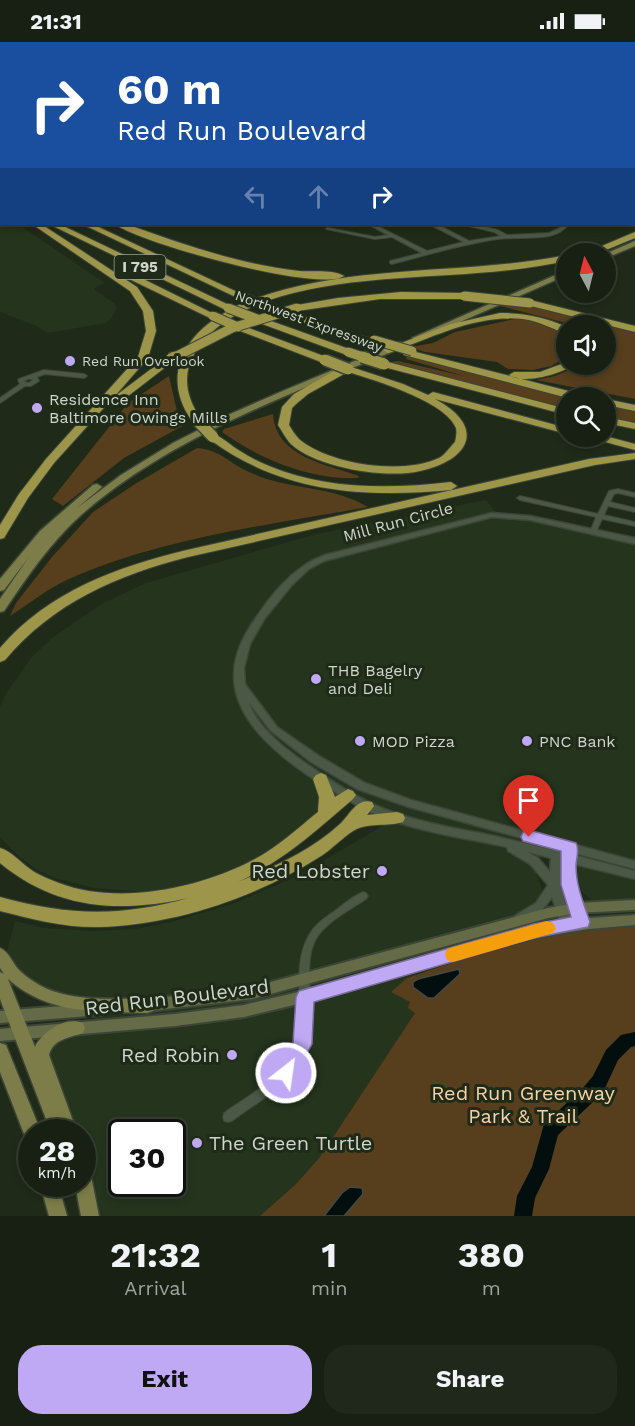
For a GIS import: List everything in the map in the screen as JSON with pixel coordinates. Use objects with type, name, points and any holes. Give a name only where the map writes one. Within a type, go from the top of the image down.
[{"type":"highway","name":"Northwest Expressway","points":[[55,225],[228,308],[256,319],[384,364],[556,409]]},
{"type":"highway","name":"Northwest Expressway","points":[[88,225],[245,298],[276,310],[410,352],[556,391]]},
{"type":"highway","points":[[122,225],[203,255],[244,266],[282,272],[358,276],[491,268]]},
{"type":"highway","points":[[39,226],[143,284],[213,316],[423,397],[451,412],[458,419],[463,430],[458,447],[449,456],[435,463],[416,468],[387,470],[347,465],[308,450],[288,434],[283,424],[284,414],[289,405],[299,396],[340,372]]},
{"type":"highway","points":[[0,534],[32,484],[143,358],[148,346],[150,321],[144,302],[126,281],[39,226]]},
{"type":"highway","points":[[616,245],[635,239]]},
{"type":"highway","points":[[556,259],[315,286],[274,296],[241,308],[202,335],[192,348],[183,364],[182,391],[185,403],[213,437],[239,456],[283,474],[330,485],[375,490],[454,486],[635,456]]},
{"type":"highway","points":[[68,442],[109,406],[171,359],[202,341],[238,325],[297,308],[369,297],[416,294],[464,296],[530,303],[635,329]]},
{"type":"highway","points":[[388,350],[488,316],[514,315],[537,318],[556,326]]},
{"type":"highway","points":[[410,352],[507,375],[541,375],[556,369]]},
{"type":"highway","points":[[365,374],[556,428]]},
{"type":"highway","points":[[616,404],[635,408]]},
{"type":"highway","points":[[616,422],[635,426]]},
{"type":"highway","points":[[616,443],[635,447]]},
{"type":"highway","points":[[0,657],[24,632],[57,606],[100,582],[131,570],[248,540],[596,461]]},
{"type":"highway","points":[[0,543],[32,484]]},
{"type":"highway","points":[[0,668],[23,640],[54,612],[90,590],[131,570]]},
{"type":"highway","points":[[321,779],[327,797],[325,815]]},
{"type":"highway","points":[[0,854],[15,867],[35,879],[70,893],[114,900],[164,897],[212,886],[244,872],[293,842],[354,790]]},
{"type":"highway","points":[[0,904],[42,915],[84,920],[118,919],[166,911],[217,896],[281,869],[319,849],[351,825],[366,806]]},
{"type":"highway","points":[[351,825],[370,820],[397,818]]},
{"type":"main road","points":[[616,246],[635,239]]},
{"type":"main road","points":[[616,250],[635,239]]},
{"type":"main road","points":[[0,587],[29,549],[69,509],[115,473],[151,451],[206,423],[556,271]]},
{"type":"main road","points":[[0,608],[19,578],[61,529],[120,479],[195,435],[556,277]]},
{"type":"main road","name":"Red Run Boulevard","points":[[0,1035],[219,1015],[306,997],[513,937],[564,918],[577,908],[635,905]]},
{"type":"main road","name":"Red Run Boulevard","points":[[7,1017],[228,997],[305,980],[515,920],[564,918],[582,922],[635,920]]},
{"type":"main road","points":[[0,955],[15,978],[27,987],[52,999],[79,1003],[147,1006]]},
{"type":"main road","points":[[0,979],[7,1017],[21,1033],[55,1119]]},
{"type":"main road","points":[[64,1119],[41,1055],[44,1045],[52,1036],[77,1028]]},
{"type":"main road","points":[[0,1050],[27,1119]]},
{"type":"main road","points":[[53,1197],[58,1216]]},
{"type":"main road","points":[[79,1197],[84,1216]]},
{"type":"main road","points":[[86,1197],[90,1216]]},
{"type":"street","points":[[372,225],[426,253]]},
{"type":"street","points":[[435,225],[469,243]]},
{"type":"street","points":[[472,225],[506,237]]},
{"type":"street","points":[[392,262],[496,238],[550,234],[566,225]]},
{"type":"street","points":[[328,229],[375,238],[392,236]]},
{"type":"street","points":[[484,229],[496,238]]},
{"type":"street","points":[[0,400],[24,384],[21,382],[23,379],[42,372],[84,376]]},
{"type":"street","points":[[593,531],[610,493],[615,490],[635,495]]},
{"type":"street","points":[[520,498],[635,524]]},
{"type":"street","points":[[606,503],[635,510]]},
{"type":"street","name":"Mill Run Circle","points":[[635,541],[530,518],[492,515],[311,564],[294,577],[247,639],[240,659],[240,682],[244,706],[267,739],[288,757],[321,779],[354,790],[377,792],[563,851],[595,864],[635,874]]},
{"type":"street","name":"Mill Run Circle","points":[[240,682],[274,729],[354,790],[366,806],[397,818],[490,840],[635,864]]},
{"type":"street","points":[[366,806],[377,792]]},
{"type":"street","points":[[490,840],[528,856],[554,885],[564,918]]},
{"type":"street","points":[[563,851],[568,879],[582,922]]},
{"type":"street","points":[[515,920],[540,906],[554,885],[563,851]]},
{"type":"street","points":[[568,879],[581,866],[595,864]]},
{"type":"street","points":[[228,1116],[286,1073],[293,1063],[302,1044],[307,948],[314,936],[363,896]]},
{"type":"shaded area","points":[[0,225],[19,225],[105,283],[94,289],[115,304],[117,308],[106,323],[48,333],[0,312]]},
{"type":"shaded area","points":[[486,500],[497,513],[529,514],[635,538],[635,902],[595,903],[581,891],[573,863],[512,852],[533,866],[542,888],[549,933],[305,1216],[95,1216],[91,1197],[96,1197],[96,1119],[68,1119],[47,1065],[47,1052],[59,1038],[98,1030],[90,1000],[39,988],[5,958],[15,921],[44,928],[91,931],[135,929],[171,922],[232,904],[297,876],[391,821],[367,812],[322,789],[318,812],[258,858],[215,876],[165,890],[143,892],[93,888],[55,878],[37,870],[17,855],[0,837],[0,707],[6,693],[32,657],[52,638],[103,603],[146,583],[316,534]]},
{"type":"shaded area","points":[[459,969],[460,974],[434,998],[428,998],[413,987],[413,982],[418,979]]},
{"type":"shaded area","points":[[350,1187],[362,1188],[363,1194],[344,1216],[324,1216],[342,1193]]},
{"type":"green space","points":[[511,302],[574,315],[556,315],[556,320],[500,306]]},
{"type":"green space","points":[[519,318],[544,323],[556,328],[556,363],[533,370],[508,369],[497,362],[425,352],[410,347],[433,343],[455,332]]},
{"type":"green space","points":[[616,327],[635,333],[635,399],[616,395],[616,387],[572,387],[536,380],[555,376],[616,375]]},
{"type":"green space","points":[[407,355],[556,392],[556,406],[445,379],[391,362],[398,361],[464,376],[406,359]]},
{"type":"green space","points":[[169,376],[177,411],[186,424],[124,458],[63,506],[52,499],[128,403]]},
{"type":"green space","points":[[616,406],[635,410],[635,424],[616,420]]},
{"type":"green space","points":[[273,414],[276,429],[293,449],[305,457],[359,476],[358,478],[322,475],[286,466],[253,451],[222,432],[224,429]]},
{"type":"green space","points":[[197,448],[212,451],[240,468],[262,477],[339,495],[368,507],[216,534],[141,553],[61,583],[10,616],[16,603],[52,557],[93,512],[135,484]]},
{"type":"green space","name":"Red Run Greenway Park & Trail","points":[[635,926],[635,1216],[260,1216],[296,1184],[320,1157],[415,1013],[408,1008],[410,1002],[391,992],[407,978],[519,943],[576,932]]},
{"type":"waterway","points":[[523,1216],[526,1196],[540,1169],[550,1130],[599,1082],[612,1055],[627,1040],[635,1039]]},
{"type":"slow traffic","points":[[453,954],[547,928]]},
{"type":"place","name":"Red Run Overlook","points":[[70,361]]},
{"type":"place","name":"Residence Inn Baltimore Owings Mills","points":[[37,408]]},
{"type":"place","name":"THB Bagelry and Deli","points":[[316,679]]},
{"type":"place","name":"MOD Pizza","points":[[360,741]]},
{"type":"place","name":"PNC Bank","points":[[527,741]]},
{"type":"place","name":"Red Lobster","points":[[382,871]]},
{"type":"place","name":"Red Robin","points":[[232,1055]]},
{"type":"place","name":"The Green Turtle","points":[[197,1143]]},
{"type":"route","points":[[286,1073],[302,1044],[306,997],[534,931],[582,922],[569,885],[570,847],[529,837]]}]
